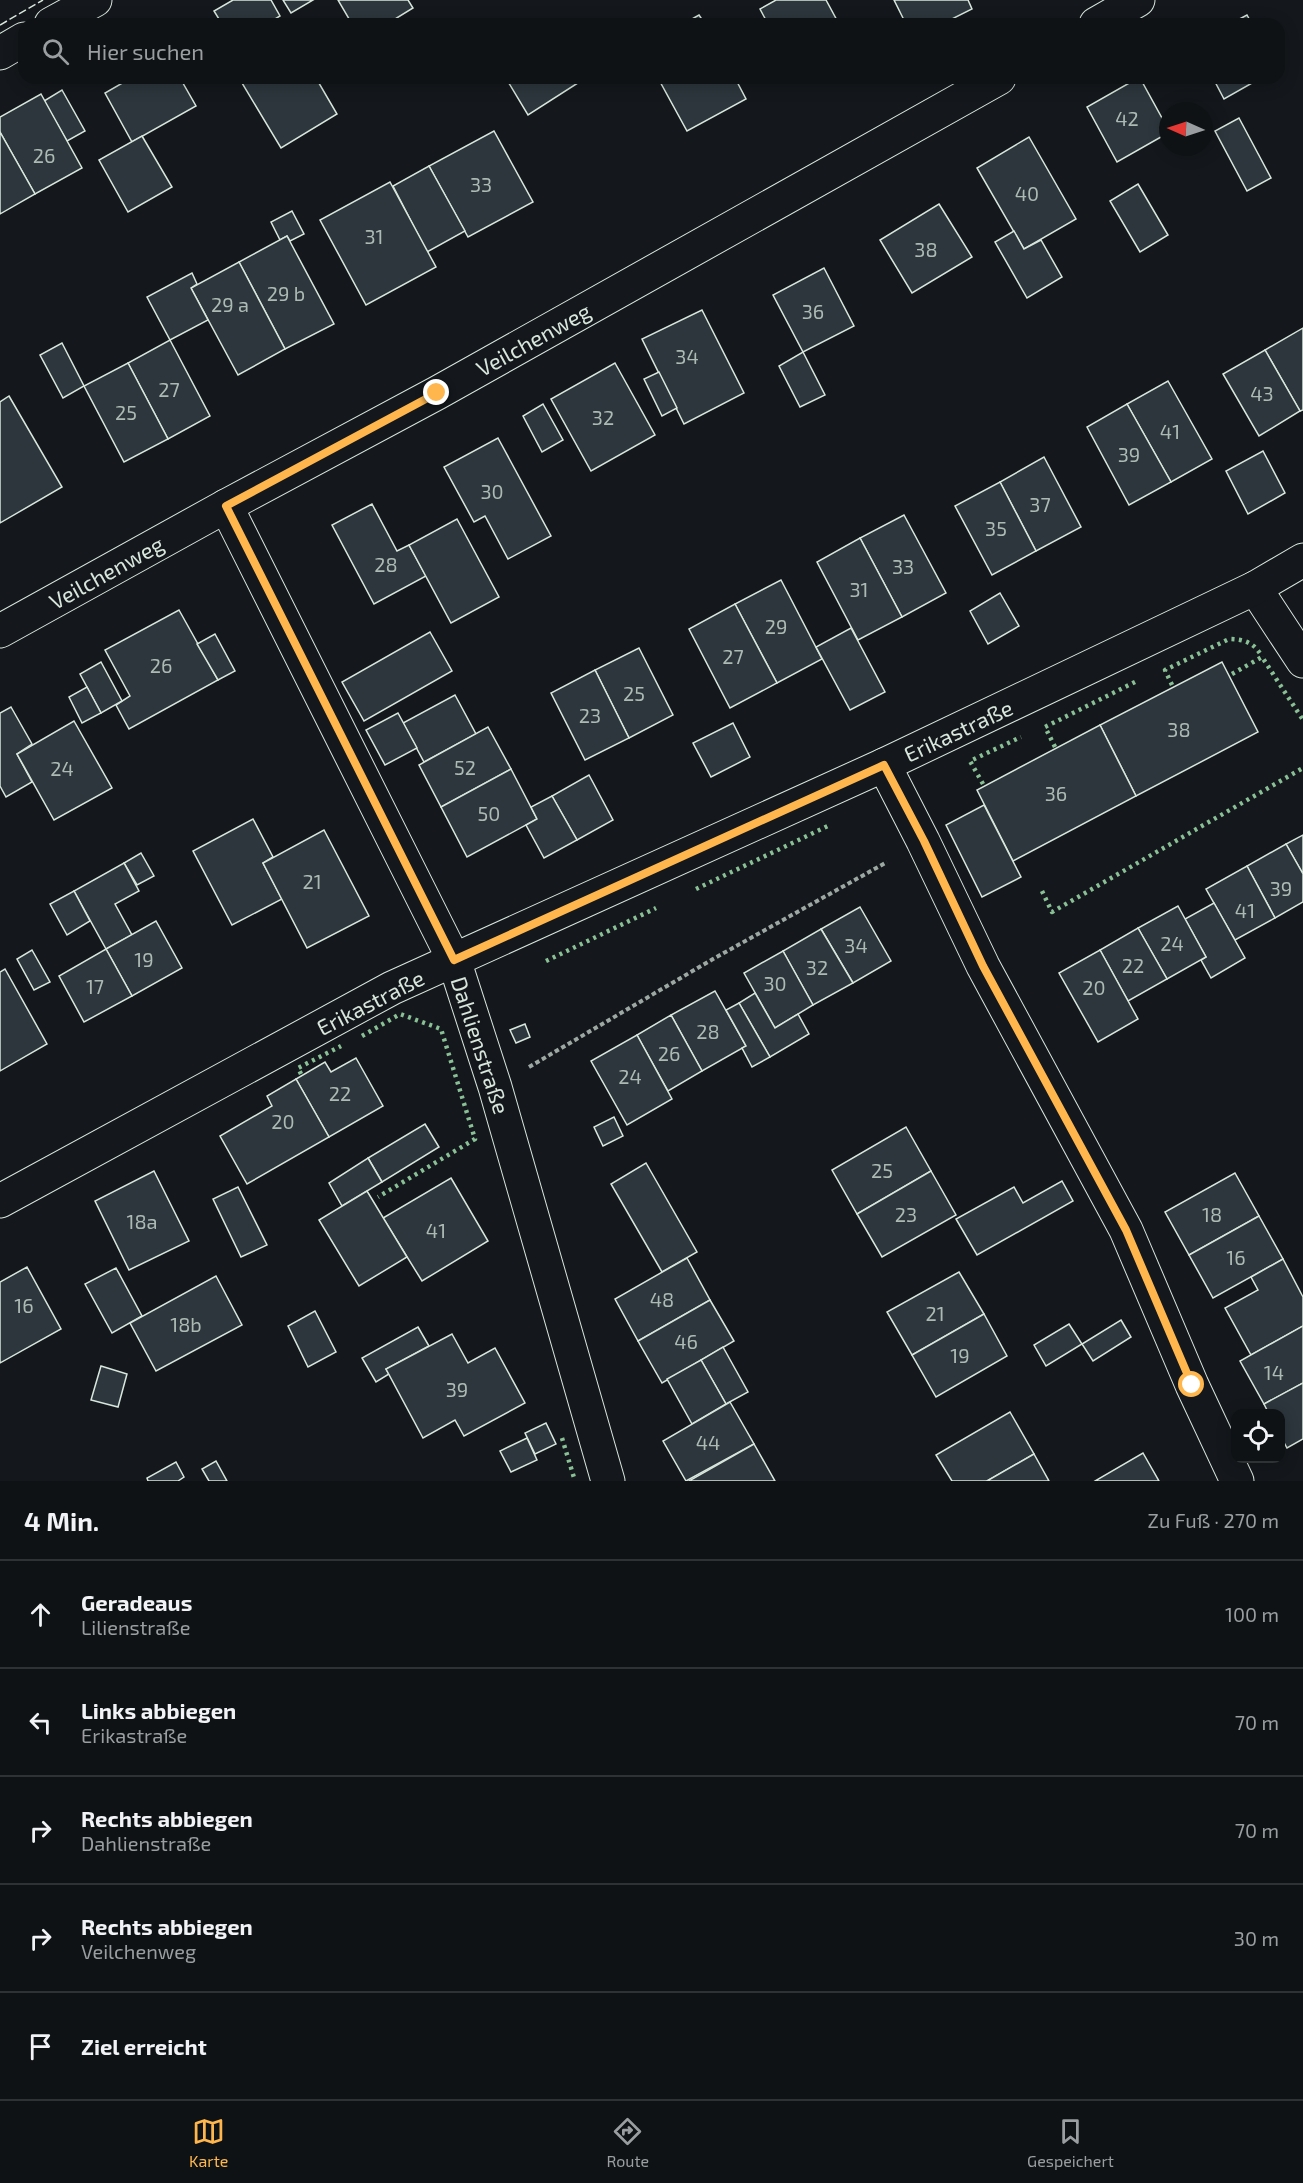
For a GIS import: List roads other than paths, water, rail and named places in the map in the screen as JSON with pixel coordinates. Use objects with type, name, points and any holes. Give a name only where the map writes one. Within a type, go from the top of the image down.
[{"type":"street","points":[[62,18],[95,0]]},
{"type":"street","points":[[1106,18],[1138,0]]},
{"type":"street","points":[[0,53],[18,42]]},
{"type":"street","name":"Veilchenweg","points":[[0,631],[437,393],[988,84]]},
{"type":"street","name":"Dahlienstraße","points":[[226,506],[454,960],[495,1087],[608,1481]]},
{"type":"street","name":"Erikastraße","points":[[0,1201],[392,988],[884,765],[1255,588],[1303,560]]},
{"type":"street","points":[[1255,588],[1303,661]]},
{"type":"street","points":[[884,765],[924,841],[983,966],[1126,1230],[1192,1385],[1237,1481]]}]
